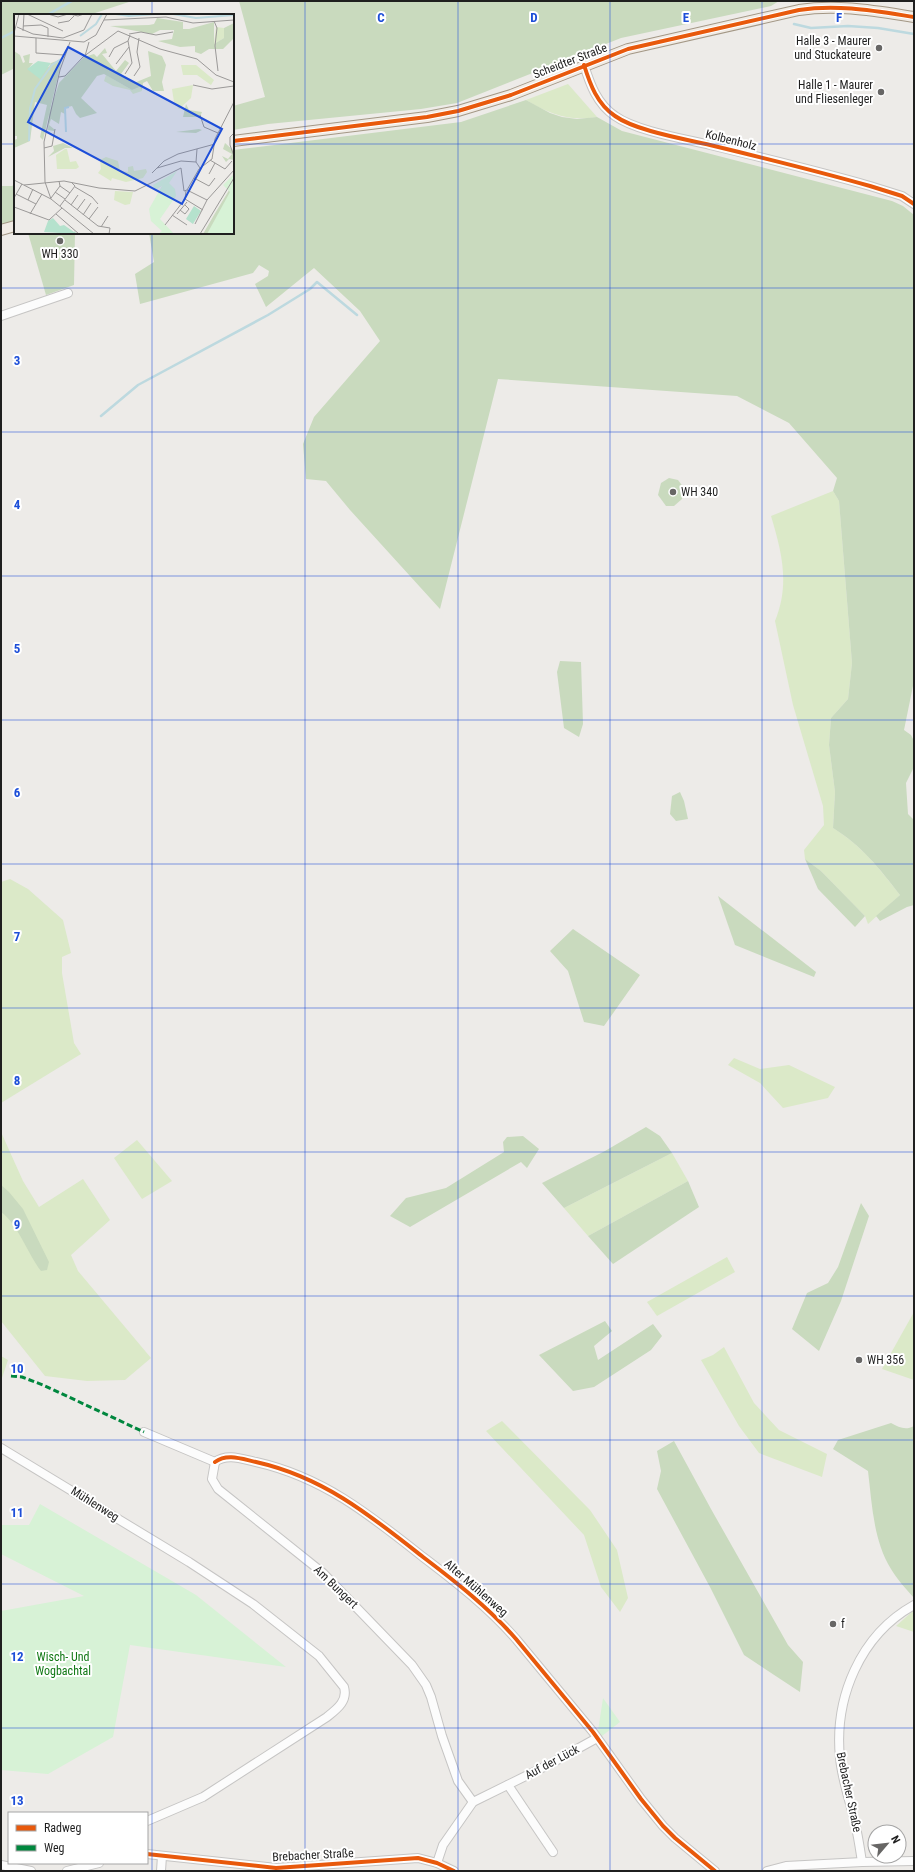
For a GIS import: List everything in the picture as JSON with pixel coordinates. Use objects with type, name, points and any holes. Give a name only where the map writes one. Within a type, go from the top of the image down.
[{"type":"main road","name":"Scheidter Straße","points":[[234,141],[427,118],[458,111],[511,95],[584,65],[628,49],[653,42],[799,10],[817,4],[914,17]]},
{"type":"main road","points":[[1,230],[14,226]]},
{"type":"street","name":"Kolbenholz","points":[[584,65],[595,93],[601,103],[615,116],[626,122],[667,135],[834,176],[902,196],[914,204]]},
{"type":"street","points":[[1,316],[68,293]]},
{"type":"street","points":[[144,1432],[215,1462]]},
{"type":"street","name":"Mühlenweg","points":[[1,1448],[189,1562],[270,1616],[319,1656],[342,1682],[345,1690],[344,1701],[336,1710],[212,1792],[195,1802],[148,1821]]},
{"type":"street","name":"Alter Mühlenweg","points":[[215,1462],[224,1457],[239,1458],[268,1465],[298,1476],[336,1493],[383,1525],[458,1584],[504,1626],[597,1738],[641,1799],[663,1826],[675,1838],[715,1871]]},
{"type":"street","name":"Am Bungert","points":[[215,1462],[212,1479],[218,1489],[323,1573],[412,1665],[426,1685],[431,1697],[442,1736],[458,1781],[473,1802]]},
{"type":"street","name":"Brebacher Straße","points":[[862,1862],[856,1824],[840,1759],[839,1726],[841,1712],[856,1666],[869,1644],[892,1621],[914,1605]]},
{"type":"street","name":"Auf der Lück","points":[[437,1863],[443,1845],[473,1802],[550,1764],[597,1738]]},
{"type":"street","points":[[508,1785],[553,1852]]},
{"type":"street","name":"Brebacher Straße","points":[[148,1854],[276,1868],[307,1869],[418,1858],[437,1863],[454,1871]]},
{"type":"street","points":[[161,1871],[162,1856]]},
{"type":"street","points":[[767,1871],[786,1866],[914,1861]]},
{"type":"street","points":[[67,1871],[95,1864]]},
{"type":"street","points":[[1,1866],[31,1871]]},
{"type":"green space","points":[[1,1],[132,1],[92,14],[14,14],[14,68],[1,75]]},
{"type":"green space","points":[[239,1],[779,1],[771,6],[621,38],[457,103],[421,109],[268,124],[234,130],[234,106],[265,97]]},
{"type":"green space","points":[[568,84],[597,117],[577,118],[560,116],[544,110],[526,100]]},
{"type":"green space","points":[[526,100],[550,113],[562,117],[577,119],[597,117],[622,131],[892,201],[903,206],[914,215],[914,681],[904,730],[911,735],[914,741],[914,767],[906,783],[908,814],[914,820],[914,905],[880,921],[876,916],[900,895],[877,867],[853,842],[833,828],[835,792],[829,745],[831,718],[848,699],[852,663],[839,501],[833,491],[837,478],[789,423],[737,396],[498,379],[440,609],[350,510],[326,481],[306,479],[303,444],[314,417],[380,341],[360,311],[314,268],[266,307],[255,284],[268,276],[269,271],[259,265],[253,273],[140,304],[135,274],[154,262],[149,234],[234,234],[234,150],[461,122]]},
{"type":"green space","points":[[14,185],[14,220],[1,225],[1,186]]},
{"type":"green space","points":[[28,234],[75,234],[74,285],[46,295]]},
{"type":"green space","points":[[669,478],[678,480],[684,488],[682,499],[674,506],[666,506],[658,495],[661,483]]},
{"type":"green space","points":[[833,491],[839,501],[852,663],[848,699],[831,718],[829,745],[835,792],[833,828],[862,850],[900,895],[868,924],[865,916],[821,871],[805,859],[804,850],[824,825],[823,806],[793,705],[775,621],[780,607],[782,594],[783,568],[771,516]]},
{"type":"green space","points":[[560,661],[581,662],[583,724],[579,737],[564,728],[557,672]]},
{"type":"green space","points":[[680,792],[684,801],[688,819],[676,821],[670,814],[672,796]]},
{"type":"green space","points":[[805,859],[821,871],[865,916],[855,927],[818,889]]},
{"type":"green space","points":[[10,879],[28,889],[63,920],[71,953],[62,957],[62,973],[74,1043],[81,1054],[1,1103],[1,882]]},
{"type":"green space","points":[[718,896],[816,972],[814,977],[735,945]]},
{"type":"green space","points":[[573,929],[640,975],[604,1026],[584,1022],[568,971],[550,951]]},
{"type":"green space","points":[[734,1058],[760,1069],[789,1065],[835,1087],[828,1098],[783,1108],[760,1083],[728,1065]]},
{"type":"green space","points":[[646,1127],[660,1136],[672,1153],[564,1208],[542,1183],[605,1151]]},
{"type":"green space","points":[[1,1132],[23,1181],[39,1207],[83,1179],[110,1220],[71,1255],[78,1271],[151,1358],[125,1380],[87,1381],[45,1376],[1,1321]]},
{"type":"green space","points":[[523,1136],[539,1149],[527,1168],[521,1162],[410,1227],[390,1216],[406,1198],[446,1188],[504,1152],[503,1142],[507,1137]]},
{"type":"green space","points":[[137,1140],[172,1181],[142,1199],[114,1158]]},
{"type":"green space","points":[[672,1153],[688,1181],[588,1236],[564,1208]]},
{"type":"green space","points":[[688,1181],[699,1207],[613,1264],[588,1236]]},
{"type":"green space","points":[[1,1185],[23,1209],[49,1262],[47,1270],[41,1271],[12,1223],[1,1212]]},
{"type":"green space","points":[[861,1203],[869,1216],[841,1301],[819,1351],[792,1329],[807,1293],[828,1283],[838,1267]]},
{"type":"green space","points":[[727,1257],[735,1272],[657,1316],[647,1302]]},
{"type":"green space","points":[[914,1312],[914,1380],[882,1369]]},
{"type":"green space","points":[[605,1321],[612,1331],[594,1346],[598,1360],[653,1324],[662,1336],[651,1350],[594,1387],[573,1391],[539,1355]]},
{"type":"green space","points":[[724,1347],[754,1403],[779,1430],[827,1454],[822,1477],[759,1453],[739,1426],[701,1360],[713,1355]]},
{"type":"green space","points":[[1,1356],[8,1360],[1,1381]]},
{"type":"green space","points":[[502,1421],[590,1510],[617,1550],[628,1598],[620,1612],[601,1587],[584,1535],[486,1431]]},
{"type":"green space","points":[[891,1423],[905,1428],[914,1426],[914,1598],[893,1573],[880,1546],[874,1521],[868,1471],[833,1449],[838,1440]]},
{"type":"green space","points":[[674,1441],[788,1645],[803,1662],[800,1692],[744,1655],[710,1587],[657,1489],[661,1471],[657,1451]]},
{"type":"green space","name":"Wisch- Und Wogbachtal","points":[[40,1504],[196,1595],[286,1667],[130,1645],[113,1737],[48,1774],[1,1770],[1,1611],[84,1596],[1,1554],[1,1525],[29,1525]]},
{"type":"green space","points":[[914,1610],[914,1632],[896,1626]]},
{"type":"green space","points":[[603,1698],[620,1722],[602,1736],[598,1731]]},
{"type":"waterway","points":[[49,14],[72,1]]},
{"type":"waterway","points":[[794,24],[811,28],[848,26],[878,28],[914,34]]},
{"type":"waterway","points":[[1,38],[14,32]]},
{"type":"waterway","points":[[101,416],[138,385],[268,315],[310,289],[317,282],[357,315]]},
{"type":"marked path","points":[[11,1376],[22,1377],[43,1385],[144,1432]]},
{"type":"cycle path","points":[[234,141],[427,117],[458,111],[511,95],[628,49],[799,10],[814,8],[842,8],[914,17]]},
{"type":"cycle path","points":[[584,65],[595,93],[603,106],[615,116],[635,126],[661,134],[870,186],[902,196],[914,204]]},
{"type":"cycle path","points":[[215,1462],[220,1459],[230,1457],[245,1459],[303,1477],[345,1499],[365,1512],[460,1586],[495,1617],[516,1639],[593,1732],[641,1799],[663,1826],[675,1838],[715,1871]]},
{"type":"cycle path","points":[[148,1854],[276,1868],[418,1858],[437,1863],[454,1871]]},
{"type":"place","name":"Halle 3 - Maurer und Stuckateure","points":[[879,48]]},
{"type":"place","name":"Halle 1 - Maurer und Fliesenleger","points":[[881,92]]},
{"type":"place","name":"WH 330","points":[[60,241]]},
{"type":"place","name":"WH 340","points":[[673,492]]},
{"type":"place","name":"WH 356","points":[[859,1360]]},
{"type":"place","name":"f","points":[[833,1624]]}]
